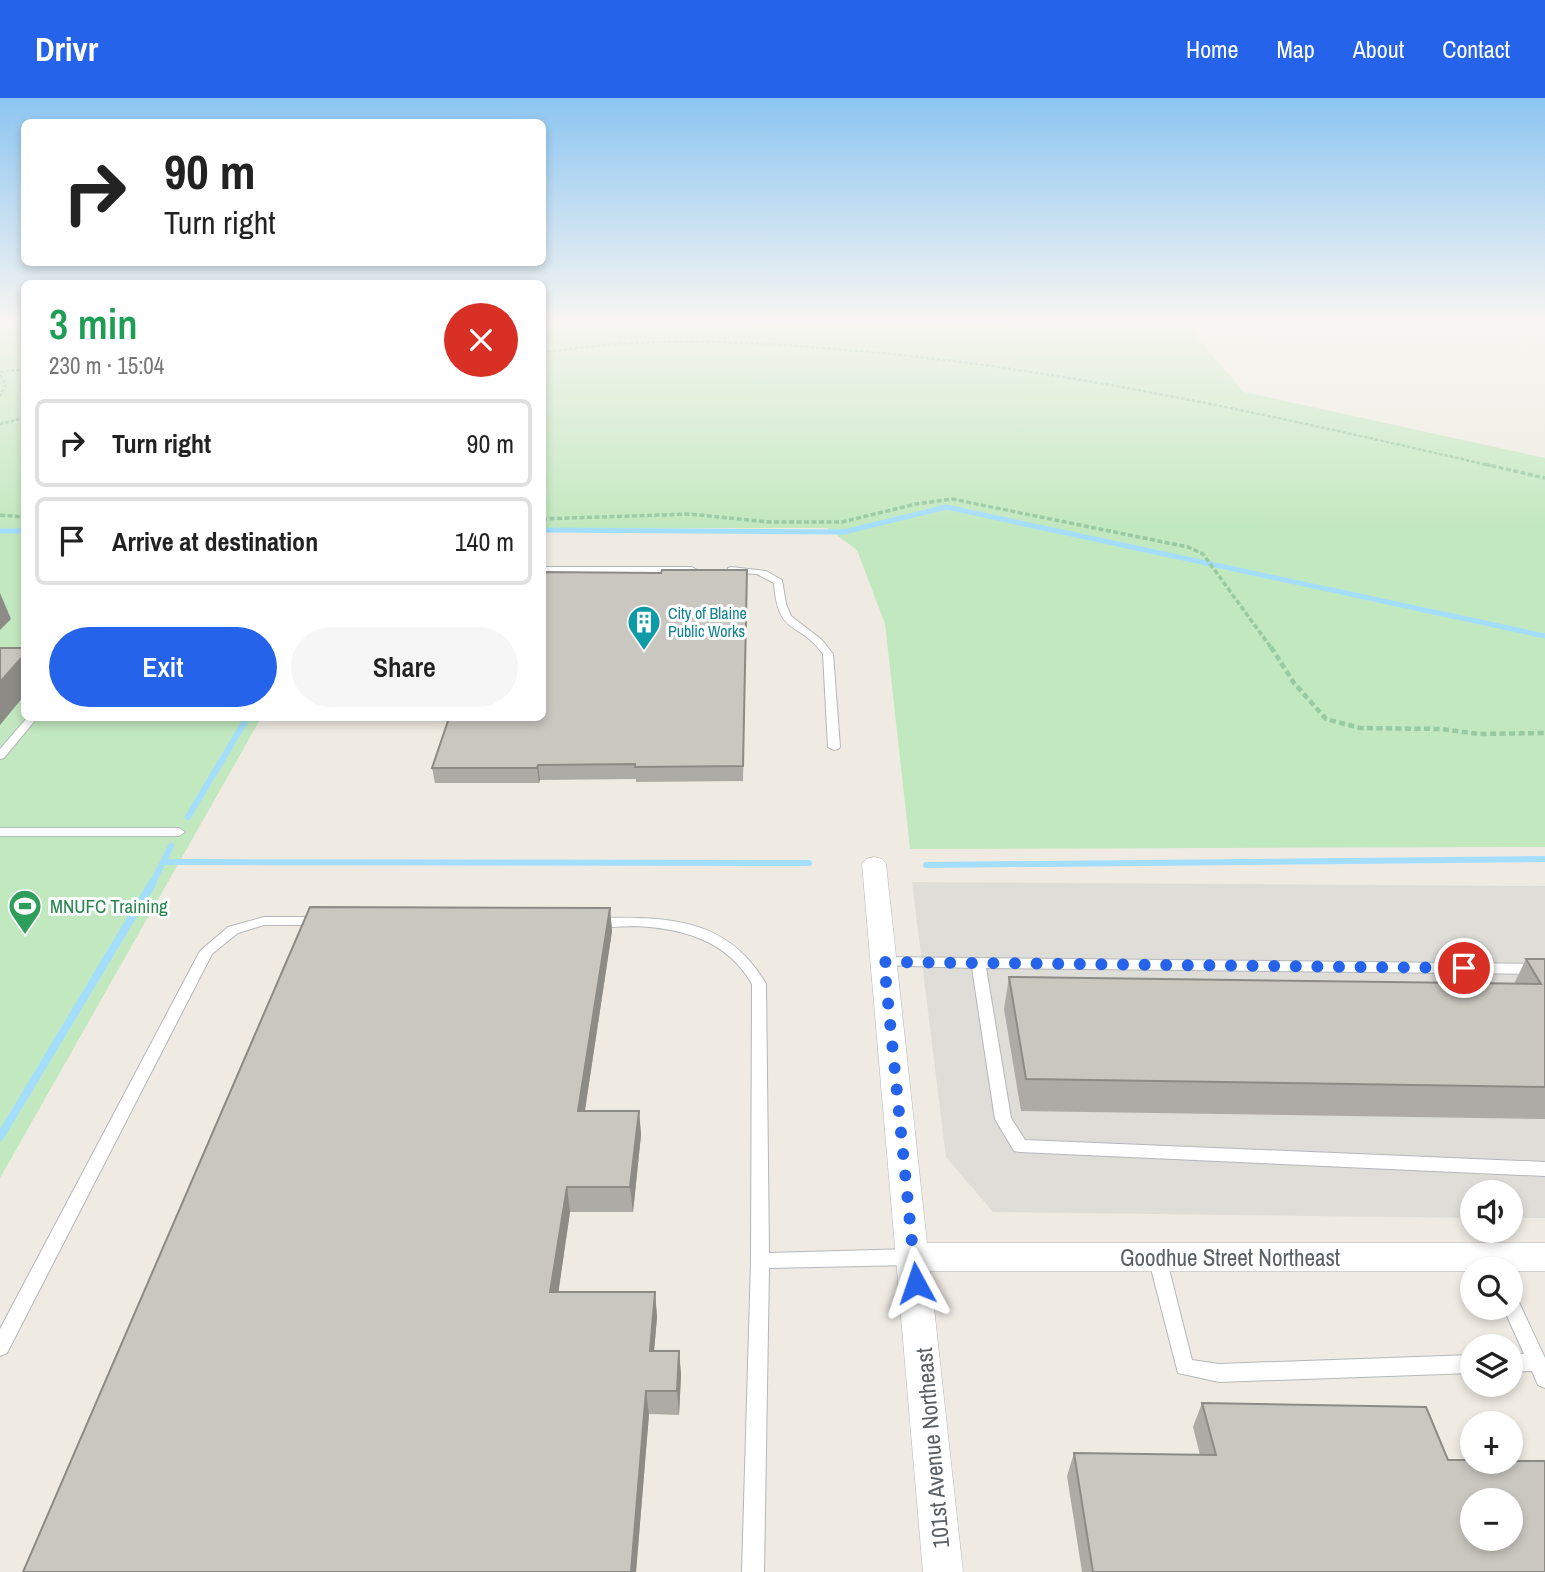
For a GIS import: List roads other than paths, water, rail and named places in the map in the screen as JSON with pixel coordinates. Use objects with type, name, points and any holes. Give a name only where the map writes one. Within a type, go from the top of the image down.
[{"type":"street","name":"101st Avenue Northeast","points":[[874,864],[943,1572]]},
{"type":"street","name":"Goodhue Street Northeast","points":[[914,1257],[1157,1257],[1460,1262]]},
{"type":"street","name":"Goodhue Street Northeast","points":[[1523,1259],[1545,1257]]},
{"type":"lane","points":[[546,570],[703,570]]},
{"type":"lane","points":[[716,570],[756,570],[770,574],[779,582],[781,609],[789,621],[823,645],[828,654],[834,747]]},
{"type":"lane","points":[[0,756],[29,721]]},
{"type":"lane","points":[[0,832],[179,832]]},
{"type":"lane","points":[[0,1347],[207,951],[233,930],[264,921],[333,921]]},
{"type":"lane","points":[[584,922],[667,922],[716,938],[742,958],[759,984],[760,1261],[753,1572]]},
{"type":"lane","points":[[884,962],[1545,969]]},
{"type":"lane","points":[[978,963],[1003,1119],[1020,1146],[1545,1169]]},
{"type":"lane","points":[[760,1261],[914,1257]]},
{"type":"lane","points":[[1157,1257],[1185,1367],[1219,1373],[1460,1364]]},
{"type":"lane","points":[[1518,1320],[1541,1370]]},
{"type":"lane","points":[[1523,1366],[1541,1370]]},
{"type":"waterway","points":[[546,530],[844,532],[946,507],[1545,636]]},
{"type":"waterway","points":[[0,531],[21,531]]},
{"type":"waterway","points":[[188,817],[245,721]]},
{"type":"waterway","points":[[153,882],[171,846]]},
{"type":"waterway","points":[[926,865],[1545,859]]},
{"type":"waterway","points":[[165,862],[809,863]]},
{"type":"waterway","points":[[0,1137],[153,882]]},
{"type":"place","name":"City of Blaine Public Works","points":[[644,652]]},
{"type":"place","name":"MNUFC Training","points":[[25,936]]}]
